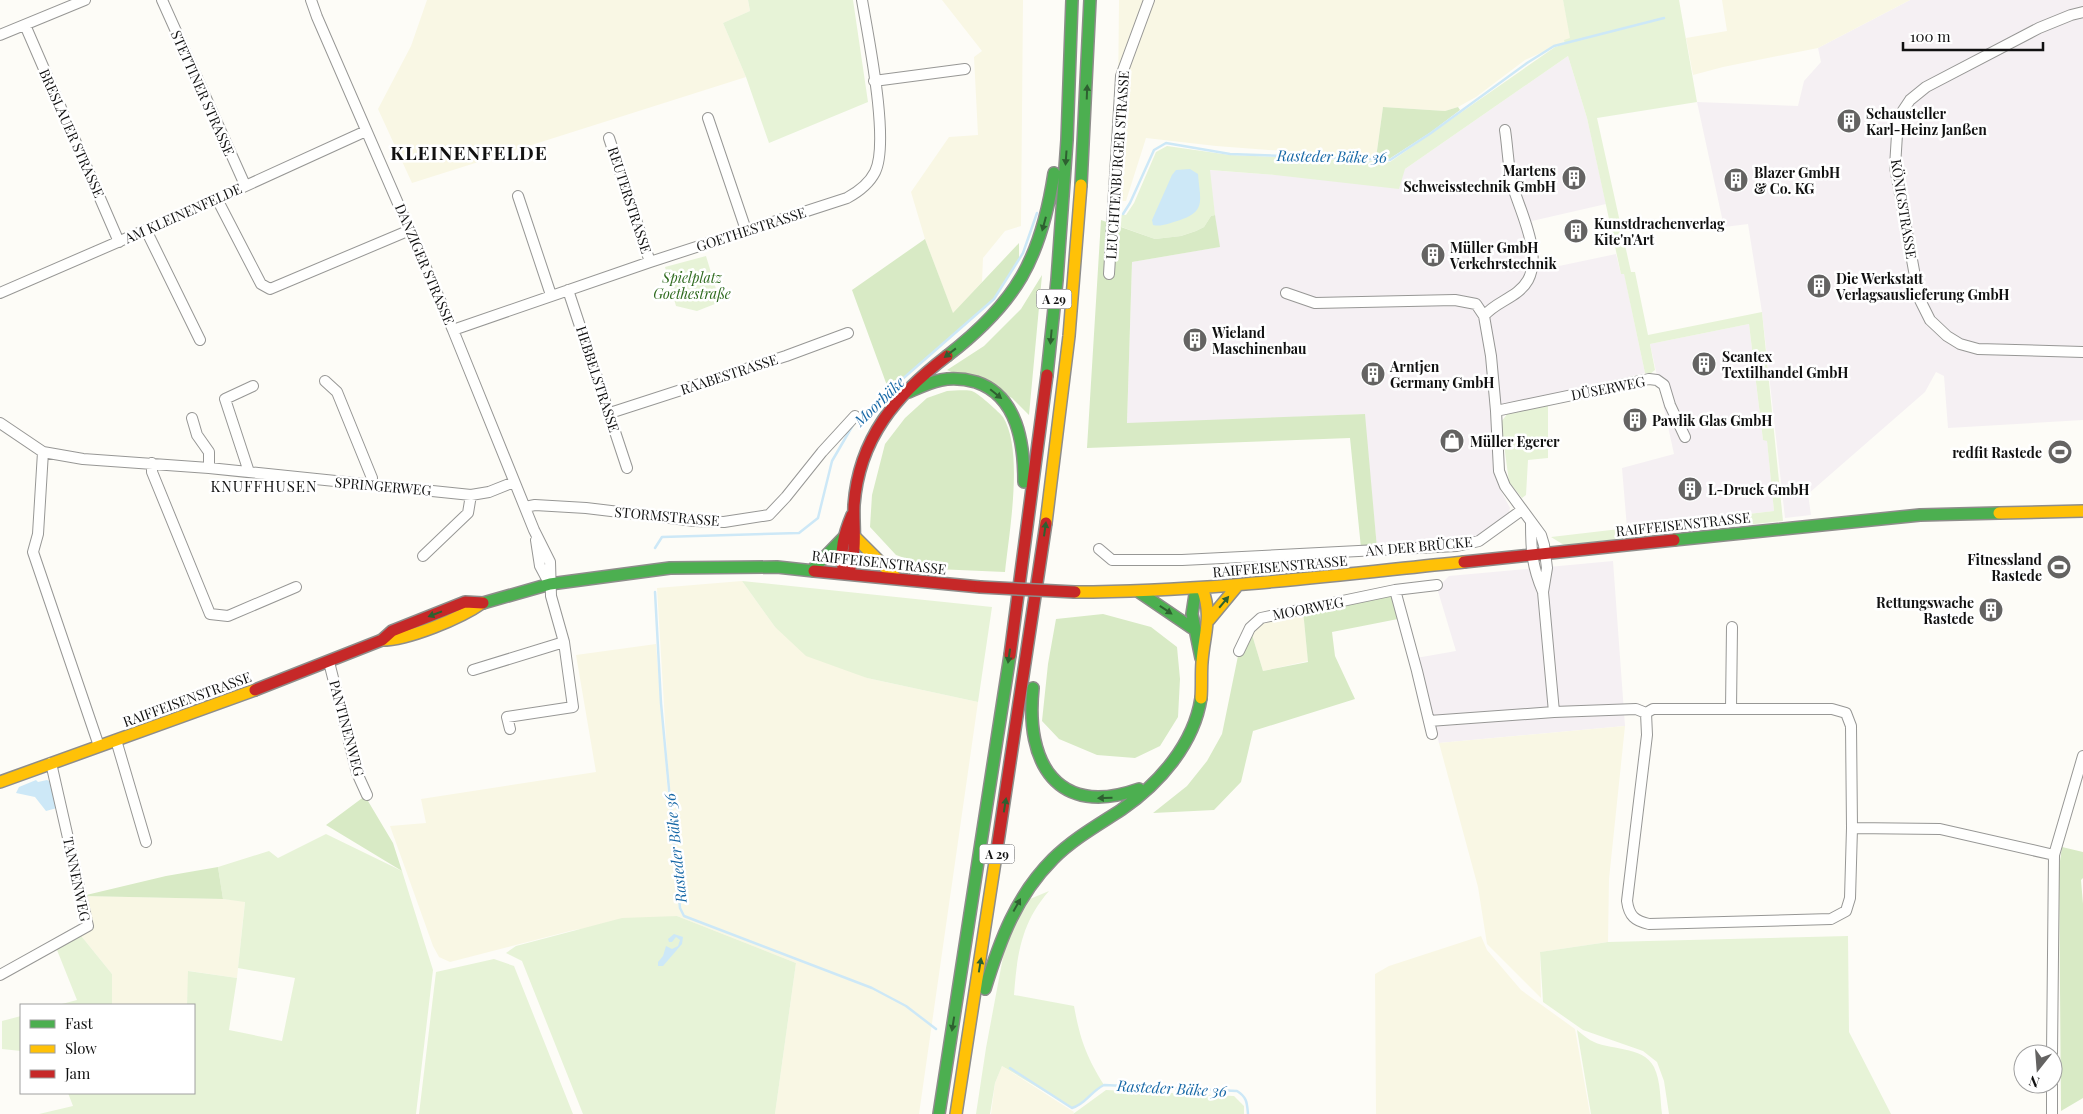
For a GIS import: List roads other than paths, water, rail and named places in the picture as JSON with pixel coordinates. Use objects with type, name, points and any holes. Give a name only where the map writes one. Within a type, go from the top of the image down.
[{"type":"main road","name":"A 29","points":[[939,1114],[1021,574],[1042,414],[1060,234],[1072,0]]},
{"type":"main road","name":"A 29","points":[[956,1114],[1039,578],[1060,416],[1078,237],[1085,131],[1090,0]]},
{"type":"main road","points":[[846,573],[841,557],[843,538],[853,512],[862,461],[879,425],[920,375],[987,323],[1005,303],[1023,277],[1033,256],[1043,228],[1052,192],[1060,116],[1062,41],[1072,22]]},
{"type":"main road","name":"A 29","points":[[902,395],[944,379],[960,379],[973,381],[987,387],[998,394],[1007,404],[1014,416],[1024,446],[1024,489],[1016,554],[1021,574]]},
{"type":"main road","name":"RAIFFEISENSTRASSE","points":[[0,782],[329,662],[382,640],[392,631],[465,602],[482,603],[550,584],[670,568],[737,566],[846,573],[980,588],[1075,592],[1139,592],[1238,585],[1546,555],[1807,525],[1910,516],[2083,511]]},
{"type":"main road","points":[[846,573],[853,564],[856,538],[853,512]]},
{"type":"main road","points":[[812,570],[843,538]]},
{"type":"main road","points":[[856,538],[896,578]]},
{"type":"main road","name":"A 29","points":[[1039,578],[1041,613],[1034,667],[1031,725],[1034,744],[1043,764],[1059,784],[1085,797],[1102,799],[1117,798],[1151,784],[1173,762],[1191,734],[1201,697],[1202,662],[1192,628],[1192,599],[1199,588]]},
{"type":"main road","points":[[1209,620],[1238,585]]},
{"type":"main road","points":[[1199,588],[1206,596],[1209,620],[1202,662]]},
{"type":"main road","points":[[1139,592],[1192,628]]},
{"type":"main road","points":[[958,1100],[969,1086],[981,1004],[996,953],[1011,916],[1022,896],[1036,877],[1063,850],[1132,802],[1151,784]]},
{"type":"street","points":[[0,35],[85,0]]},
{"type":"street","name":"STETTINER STRASSE","points":[[162,0],[244,185]]},
{"type":"street","name":"DANZIGER STRASSE","points":[[312,0],[317,17],[453,330],[534,530],[550,562],[551,596],[564,642],[573,707],[507,717],[510,729]]},
{"type":"street","name":"GOETHESTRASSE","points":[[453,330],[551,295],[847,198],[858,192],[875,172],[881,144],[862,0]]},
{"type":"street","name":"LEUCHTENBURGER STRASSE","points":[[1109,274],[1121,76],[1149,0]]},
{"type":"street","name":"KÖNIGSTRASSE","points":[[2083,12],[2039,28],[1926,87],[1910,100],[1898,118],[1895,167],[1919,298],[1930,320],[1947,336],[1960,344],[1978,350],[2083,352]]},
{"type":"street","name":"BRESLAUER STRASSE","points":[[25,25],[119,242]]},
{"type":"street","points":[[874,81],[965,69]]},
{"type":"street","points":[[708,118],[746,230]]},
{"type":"street","name":"AM KLEINENFELDE","points":[[0,293],[217,199],[366,130]]},
{"type":"street","points":[[1484,316],[1490,308],[1522,288],[1528,279],[1532,266],[1532,249],[1513,186],[1505,130]]},
{"type":"street","name":"REUTERSTRASSE","points":[[609,138],[650,262]]},
{"type":"street","points":[[518,196],[551,295]]},
{"type":"street","points":[[217,199],[261,284],[270,289],[410,230]]},
{"type":"street","points":[[146,230],[200,340]]},
{"type":"street","name":"HEBBELSTRASSE","points":[[568,290],[628,468]]},
{"type":"street","points":[[1286,293],[1316,303],[1455,300],[1476,304],[1484,316],[1491,356],[1499,471],[1505,486],[1541,535],[1546,555],[1548,568],[1543,592],[1554,712]]},
{"type":"street","name":"RAABESTRASSE","points":[[610,414],[786,356],[848,333]]},
{"type":"street","name":"DÜSERWEG","points":[[1496,411],[1649,379],[1657,380],[1664,385],[1670,405],[1685,437]]},
{"type":"street","points":[[325,381],[337,392],[372,478],[371,485]]},
{"type":"street","points":[[249,472],[225,400],[254,386]]},
{"type":"street","name":"STORMSTRASSE","points":[[525,507],[536,505],[586,508],[696,522],[724,522],[769,515],[854,416]]},
{"type":"street","points":[[192,418],[197,435],[209,452],[209,468]]},
{"type":"street","name":"SPRINGERWEG","points":[[0,423],[43,452],[83,459],[209,468],[471,495],[489,492],[514,482]]},
{"type":"street","points":[[43,452],[38,534],[33,552],[99,746]]},
{"type":"street","points":[[152,463],[152,472],[210,614],[228,616],[296,587]]},
{"type":"street","points":[[424,556],[468,514],[471,495]]},
{"type":"street","name":"AN DER BRÜCKE","points":[[1099,549],[1112,560],[1182,560],[1457,546],[1479,541],[1522,510]]},
{"type":"street","points":[[1531,523],[1534,570],[1543,592]]},
{"type":"street","name":"MOORWEG","points":[[1239,651],[1250,628],[1261,618],[1394,590],[1437,585]]},
{"type":"street","points":[[1394,590],[1432,734]]},
{"type":"street","points":[[1731,709],[1732,627]]},
{"type":"street","points":[[473,670],[564,642]]},
{"type":"street","name":"PANTINENWEG","points":[[329,662],[358,773],[367,794]]},
{"type":"street","points":[[1429,721],[1554,712],[1636,709],[1646,713]]},
{"type":"street","points":[[1653,709],[1832,709],[1846,713],[1851,726],[1852,828],[1850,898],[1846,911],[1831,919],[1649,924],[1640,922],[1632,917],[1628,910],[1627,902],[1646,736],[1646,713],[1653,709]]},
{"type":"street","points":[[116,740],[146,842]]},
{"type":"street","points":[[2052,1044],[2054,855],[2083,756]]},
{"type":"street","name":"TANNENWEG","points":[[0,975],[88,926],[51,763]]},
{"type":"street","points":[[1852,828],[1940,829],[2054,855]]},
{"type":"street","points":[[2052,1094],[2052,1114]]},
{"type":"water","points":[[1190,169],[1198,174],[1200,204],[1197,209],[1187,218],[1162,225],[1153,225],[1152,220],[1172,175],[1176,170]]},
{"type":"water","points":[[36,780],[38,782],[47,780],[51,782],[57,808],[46,811],[35,797],[16,793],[19,787]]},
{"type":"water","points":[[674,934],[683,937],[682,944],[663,966],[658,966],[666,946],[672,949],[678,946],[680,940],[676,937],[672,942],[669,942],[668,939]]},
{"type":"waterway","name":"Rasteder Bäke 36","points":[[1123,214],[1130,203],[1154,150],[1166,143],[1230,154],[1390,160],[1554,46],[1664,18]]},
{"type":"waterway","name":"Moorbäke","points":[[859,417],[994,299],[1023,253],[1037,213]]},
{"type":"waterway","name":"Moorbäke","points":[[655,548],[662,537],[799,533],[818,518],[832,461],[853,425]]},
{"type":"waterway","name":"Rasteder Bäke 36","points":[[655,592],[661,703],[680,908],[684,916],[872,988],[906,1006],[936,1029]]},
{"type":"waterway","name":"Rasteder Bäke 36","points":[[1010,1068],[1072,1108],[1081,1104],[1104,1085],[1237,1091],[1246,1101],[1248,1114]]},
{"type":"place","name":"Schausteller Karl-Heinz Janßen","points":[[1849,121]]},
{"type":"place","name":"Martens Schweisstechnik GmbH","points":[[1574,178]]},
{"type":"place","name":"Blazer GmbH & Co. KG","points":[[1736,180]]},
{"type":"place","name":"Kunstdrachenverlag Kite'n'Art","points":[[1576,231]]},
{"type":"place","name":"Müller GmbH Verkehrstechnik","points":[[1433,255]]},
{"type":"place","name":"Die Werkstatt Verlagsauslieferung GmbH","points":[[1819,286]]},
{"type":"place","name":"Wieland Maschinenbau","points":[[1195,340]]},
{"type":"place","name":"Scantex Textilhandel GmbH","points":[[1704,364]]},
{"type":"place","name":"Arntjen Germany GmbH","points":[[1373,374]]},
{"type":"place","name":"Pawlik Glas GmbH","points":[[1635,420]]},
{"type":"place","name":"Müller Egerer","points":[[1452,441]]},
{"type":"place","name":"redfit Rastede","points":[[2060,452]]},
{"type":"place","name":"L-Druck GmbH","points":[[1690,489]]},
{"type":"place","name":"Fitnessland Rastede","points":[[2059,567]]},
{"type":"place","name":"Rettungswache Rastede","points":[[1991,610]]},
{"type":"district","name":"KLEINENFELDE","points":[[469,152]]},
{"type":"district","name":"KNUFFHUSEN","points":[[264,486]]},
{"type":"park label","name":"Spielplatz Goethestraße","points":[[692,286]]}]
